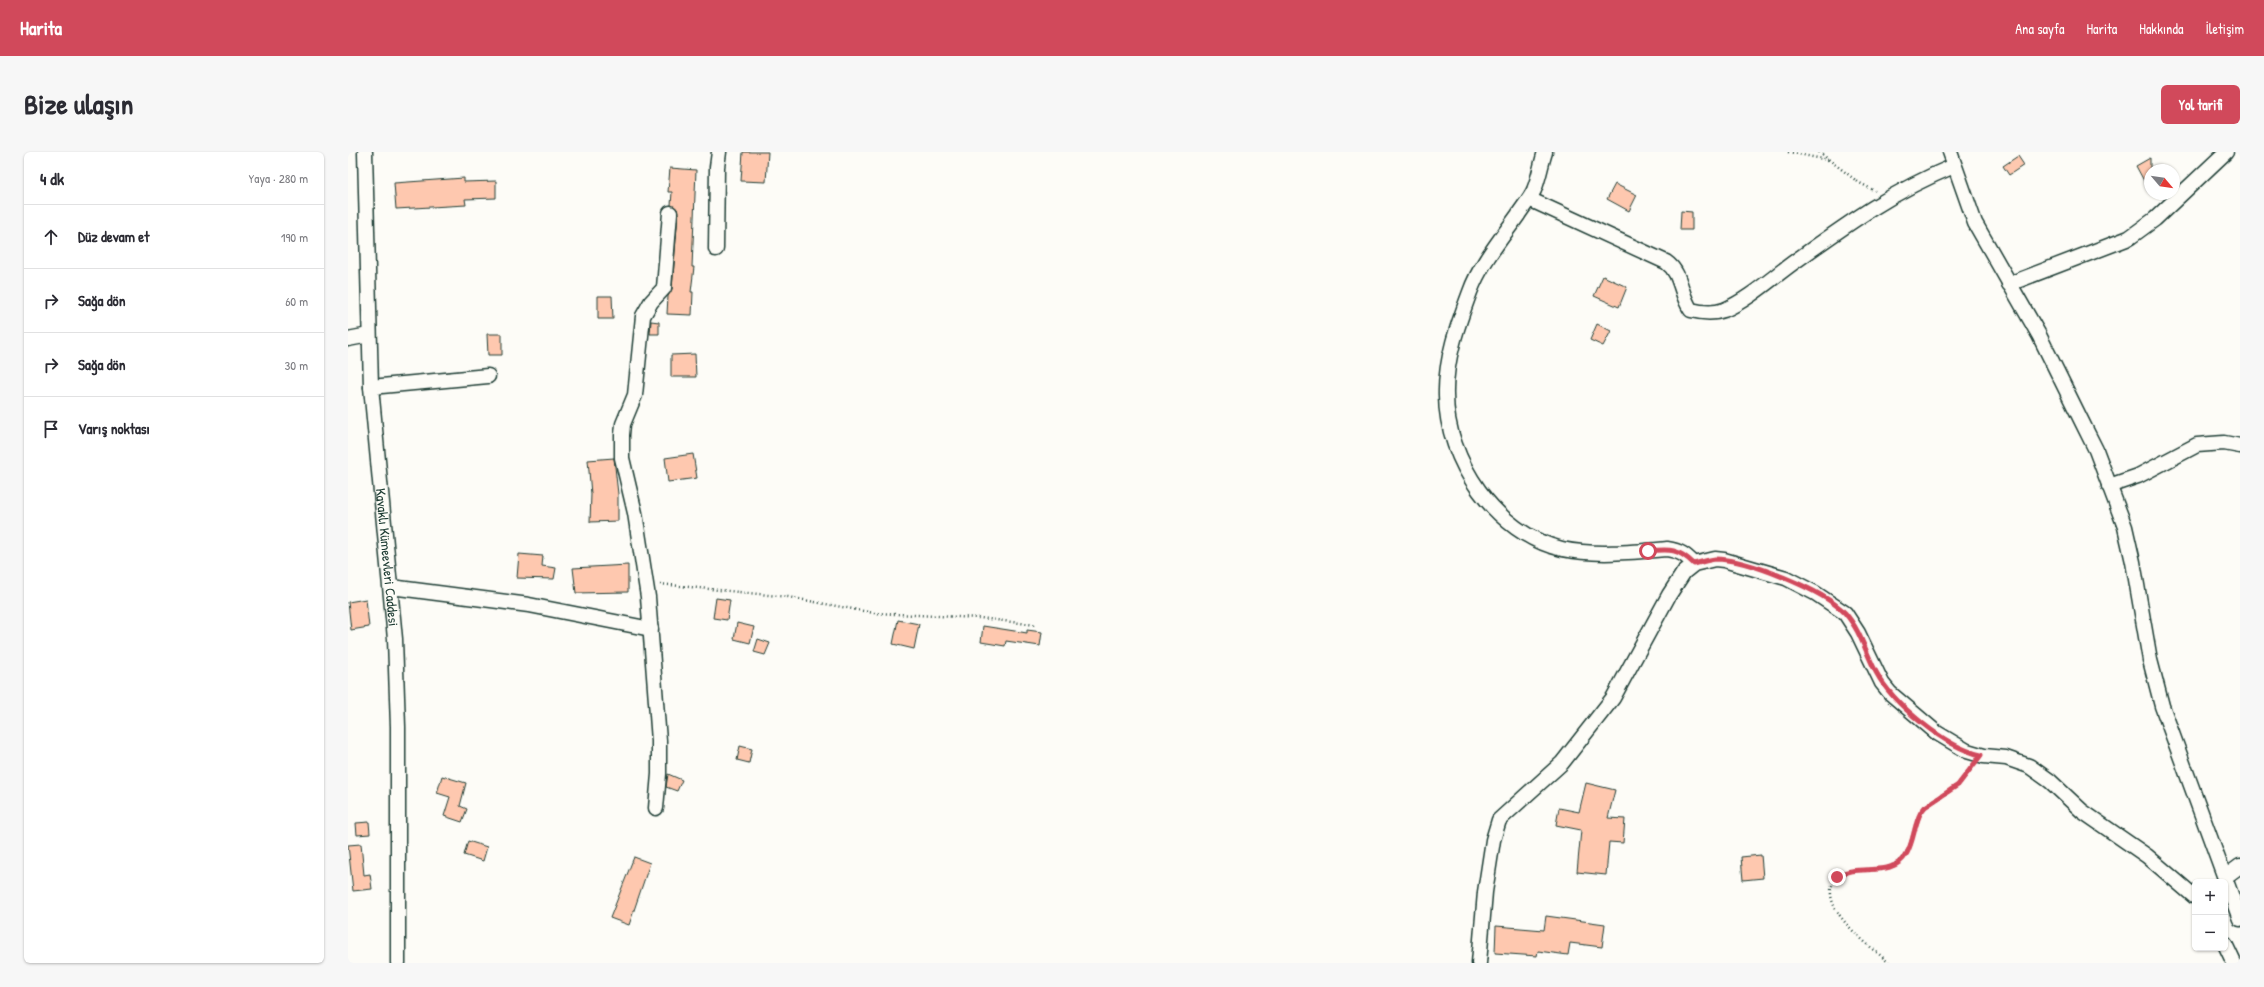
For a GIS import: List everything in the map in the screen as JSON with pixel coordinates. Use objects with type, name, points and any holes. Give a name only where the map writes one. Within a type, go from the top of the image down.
[{"type":"street","name":"Kavaklı Kümeevleri Caddesi","points":[[365,152],[371,388],[391,588],[398,728],[398,963]]},
{"type":"street","points":[[716,249],[717,167],[719,152]]},
{"type":"street","points":[[1545,152],[1535,189],[1479,272],[1470,291],[1450,357],[1446,395],[1448,421],[1454,443],[1480,492],[1499,512],[1527,535],[1562,549],[1602,552],[1667,549],[1685,554],[1694,564]]},
{"type":"street","points":[[1950,152],[1975,223],[2039,335],[2084,426],[2110,486],[2125,527],[2132,555],[2150,660],[2162,706],[2239,914]]},
{"type":"street","points":[[2009,284],[2128,238],[2155,219],[2226,152]]},
{"type":"street","points":[[1529,199],[1666,262],[1673,267],[1677,273],[1685,302],[1691,310],[1709,314],[1724,310],[1748,296],[1868,209],[1891,196],[1954,166]]},
{"type":"street","points":[[656,808],[659,774],[659,741],[651,629],[636,513],[622,458],[622,435],[624,424],[635,395],[643,316],[651,302],[661,294],[664,288],[670,214]]},
{"type":"street","points":[[348,339],[369,335]]},
{"type":"street","points":[[371,388],[488,376]]},
{"type":"street","points":[[2110,486],[2138,476],[2197,445],[2224,443],[2240,446]]},
{"type":"street","points":[[1479,963],[1485,892],[1493,840],[1499,820],[1562,763],[1603,714],[1669,595],[1684,572],[1694,564],[1715,559],[1743,564],[1786,578],[1834,604],[1852,622],[1875,671],[1890,693],[1937,733],[1957,746],[1981,755],[2020,762],[2039,772],[2082,811],[2147,856],[2192,894]]},
{"type":"street","points":[[391,588],[529,605],[651,629]]},
{"type":"street","points":[[2225,878],[2240,866]]},
{"type":"street","points":[[2228,950],[2234,963]]},
{"type":"path","points":[[1788,152],[1828,160]]},
{"type":"path","points":[[1819,152],[1858,182],[1872,190],[1891,196]]},
{"type":"path","points":[[646,583],[788,597],[868,612],[980,618],[1036,625]]},
{"type":"path","points":[[1889,963],[1842,919],[1833,905],[1831,897],[1832,885],[1841,874],[1850,871],[1880,870],[1900,861],[1906,853],[1921,812],[1925,807],[1958,785],[1981,755]]},
{"type":"building","points":[[743,152],[768,152],[766,182],[741,181]]},
{"type":"building","points":[[2018,156],[2024,165],[2009,175],[2003,166]]},
{"type":"building","points":[[2150,158],[2150,164],[2144,164],[2144,181],[2136,166]]},
{"type":"building","points":[[670,168],[696,170],[692,267],[694,267],[691,292],[693,292],[692,315],[667,314],[668,296],[672,289],[678,214],[677,209],[671,205],[672,192],[668,192]]},
{"type":"building","points":[[464,178],[464,182],[496,181],[496,198],[465,199],[466,205],[396,209],[394,183]]},
{"type":"building","points":[[1615,184],[1637,195],[1629,211],[1607,199]]},
{"type":"building","points":[[1681,211],[1692,212],[1692,230],[1680,230]]},
{"type":"building","points":[[1603,276],[1627,287],[1619,307],[1594,296]]},
{"type":"building","points":[[598,296],[612,296],[613,319],[598,319]]},
{"type":"building","points":[[651,321],[659,322],[659,334],[650,334]]},
{"type":"building","points":[[1597,324],[1611,331],[1603,346],[1590,340]]},
{"type":"building","points":[[487,334],[502,334],[502,355],[488,355]]},
{"type":"building","points":[[695,354],[696,377],[671,377],[671,355]]},
{"type":"building","points":[[693,454],[697,478],[668,482],[665,458]]},
{"type":"building","points":[[614,458],[618,494],[618,521],[590,522],[591,494],[588,460]]},
{"type":"building","points":[[519,554],[543,556],[542,566],[556,568],[554,579],[517,578]]},
{"type":"building","points":[[628,565],[628,592],[576,593],[573,568]]},
{"type":"building","points":[[716,598],[730,600],[727,620],[713,618]]},
{"type":"building","points":[[366,599],[369,627],[351,630],[348,602]]},
{"type":"building","points":[[898,620],[919,624],[914,649],[893,644]]},
{"type":"building","points":[[737,623],[754,627],[750,643],[734,639]]},
{"type":"building","points":[[983,626],[1027,633],[1027,630],[1042,632],[1040,646],[1006,641],[1005,646],[981,642]]},
{"type":"building","points":[[758,639],[770,643],[765,655],[754,652]]},
{"type":"building","points":[[740,746],[752,749],[749,763],[737,760]]},
{"type":"building","points":[[668,774],[682,780],[677,791],[666,787]]},
{"type":"building","points":[[442,776],[466,783],[460,806],[467,809],[462,822],[444,816],[450,797],[437,793]]},
{"type":"building","points":[[1586,783],[1615,790],[1608,818],[1625,819],[1623,843],[1609,842],[1606,875],[1577,872],[1581,830],[1556,825],[1559,808],[1579,812]]},
{"type":"building","points":[[369,822],[370,834],[357,835],[356,823]]},
{"type":"building","points":[[468,841],[487,847],[483,861],[464,855]]},
{"type":"building","points":[[361,844],[364,875],[370,874],[372,889],[353,891],[348,845]]},
{"type":"building","points":[[1761,855],[1763,878],[1743,880],[1741,857]]},
{"type":"building","points":[[634,857],[650,863],[629,925],[610,918]]},
{"type":"building","points":[[1546,916],[1605,924],[1602,947],[1570,943],[1568,955],[1538,951],[1537,956],[1495,953],[1496,926],[1544,930]]},
{"type":"route","points":[[1648,551],[1667,549],[1678,551],[1685,554],[1694,564],[1715,559],[1743,564],[1786,578],[1834,604],[1852,622],[1875,671],[1890,693],[1937,733],[1957,746],[1981,755],[1958,785],[1950,792],[1925,807],[1921,812],[1912,839],[1906,853],[1900,861],[1891,867],[1880,870],[1850,871],[1837,877]]}]
